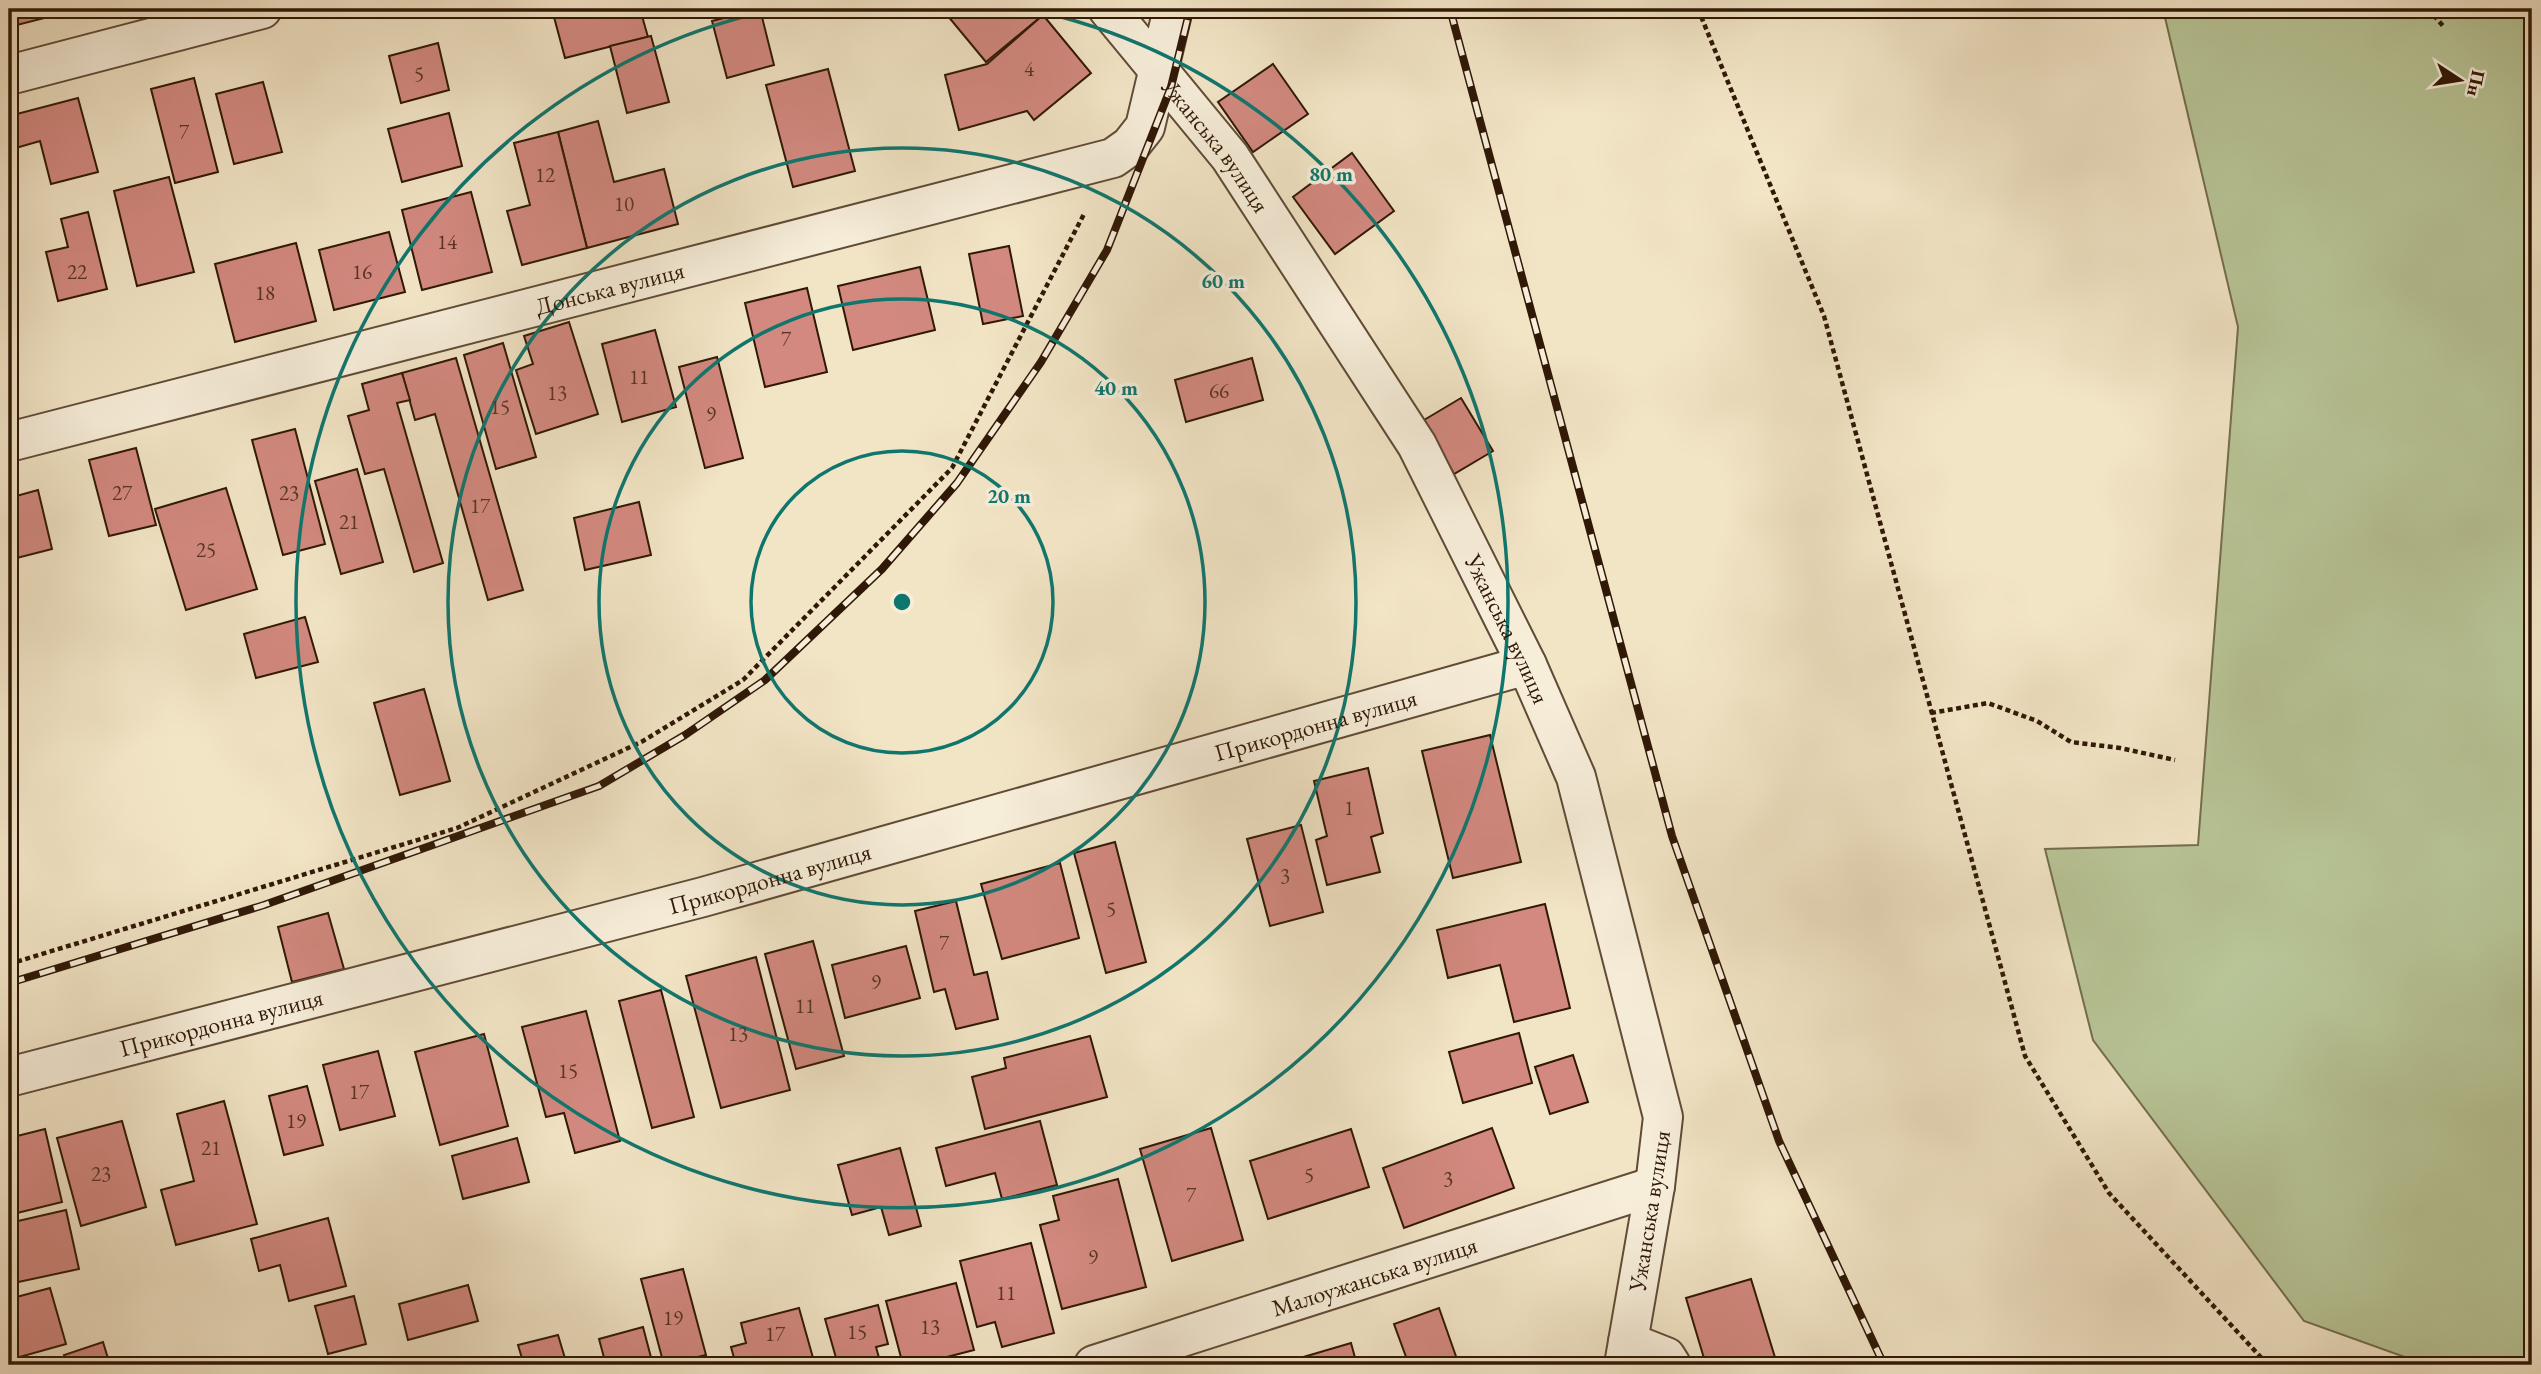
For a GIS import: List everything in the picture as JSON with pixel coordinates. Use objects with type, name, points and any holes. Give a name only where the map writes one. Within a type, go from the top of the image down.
[{"type":"street","points":[[9,75],[262,9]]},
{"type":"street","name":"Ужанська вулиця","points":[[1108,9],[1230,158],[1418,445],[1527,665],[1576,777],[1663,1117],[1655,1186],[1626,1353],[1666,1357],[1671,1365]]},
{"type":"street","points":[[1159,73],[1173,9]]},
{"type":"street","name":"Донська вулиця","points":[[9,442],[1113,158],[1130,146],[1145,127],[1159,73]]},
{"type":"street","name":"Прикордонна вулиця","points":[[9,1077],[703,897],[1527,665]]},
{"type":"street","name":"Малоужанська вулиця","points":[[1094,1365],[1655,1186]]},
{"type":"path","points":[[1698,9],[1824,316],[2025,1056],[2109,1193],[2268,1365]]},
{"type":"path","points":[[2428,9],[2445,28]]},
{"type":"path","points":[[9,964],[457,828],[643,741],[743,680],[952,468],[1113,158]]},
{"type":"path","points":[[1931,713],[1989,704],[2037,721],[2071,742],[2120,747],[2175,760]]},
{"type":"green space","points":[[2163,9],[2532,9],[2532,1365],[2427,1365],[2304,1321],[2093,1040],[2045,849],[2198,845],[2238,327]]},
{"type":"building","points":[[9,9],[76,9],[76,10],[9,27]]},
{"type":"building","points":[[587,9],[640,9],[648,37],[565,58],[554,17]]},
{"type":"building","points":[[760,9],[774,65],[727,78],[712,21]]},
{"type":"building","points":[[942,9],[1038,9],[1043,15],[986,62]]},
{"type":"building","points":[[1043,15],[1091,73],[1034,120],[1027,111],[959,130],[945,75],[987,64]]},
{"type":"building","points":[[651,36],[669,102],[627,113],[610,46]]},
{"type":"building","points":[[438,43],[449,90],[401,103],[389,56]]},
{"type":"building","points":[[1273,64],[1308,114],[1253,152],[1218,102]]},
{"type":"building","points":[[828,69],[855,171],[793,187],[766,85]]},
{"type":"building","points":[[194,78],[218,172],[175,183],[151,89]]},
{"type":"building","points":[[263,82],[282,152],[234,164],[216,94]]},
{"type":"building","points":[[78,98],[98,172],[51,184],[40,141],[9,150],[9,116]]},
{"type":"building","points":[[449,113],[462,166],[402,182],[388,129]]},
{"type":"building","points":[[598,121],[614,182],[664,169],[678,224],[587,248],[558,132]]},
{"type":"building","points":[[558,132],[587,248],[522,265],[507,211],[530,205],[514,143]]},
{"type":"building","points":[[1352,153],[1394,211],[1335,254],[1293,197]]},
{"type":"building","points":[[169,177],[194,272],[137,286],[114,191]]},
{"type":"building","points":[[471,192],[492,272],[422,290],[402,210]]},
{"type":"building","points":[[88,212],[107,289],[58,301],[46,252],[68,247],[61,219]]},
{"type":"building","points":[[389,232],[405,292],[334,310],[319,250]]},
{"type":"building","points":[[296,243],[316,321],[235,342],[215,264]]},
{"type":"building","points":[[1009,246],[1023,316],[983,324],[969,254]]},
{"type":"building","points":[[920,267],[935,330],[853,350],[838,286]]},
{"type":"building","points":[[807,288],[827,372],[765,387],[745,303]]},
{"type":"building","points":[[569,322],[598,414],[536,434],[516,370],[533,364],[524,336]]},
{"type":"building","points":[[655,330],[676,407],[622,422],[602,344]]},
{"type":"building","points":[[503,343],[536,457],[496,469],[464,355]]},
{"type":"building","points":[[717,357],[743,458],[705,468],[679,367]]},
{"type":"building","points":[[456,358],[523,590],[488,600],[435,414],[415,420],[402,373]]},
{"type":"building","points":[[1252,358],[1263,400],[1186,422],[1175,380]]},
{"type":"building","points":[[402,373],[410,400],[397,403],[443,563],[414,572],[384,469],[365,474],[348,416],[369,410],[362,384]]},
{"type":"building","points":[[1461,398],[1493,451],[1454,474],[1424,420]]},
{"type":"building","points":[[295,429],[325,544],[283,555],[252,440]]},
{"type":"building","points":[[136,448],[156,525],[109,536],[89,460]]},
{"type":"building","points":[[357,469],[383,562],[341,574],[315,481]]},
{"type":"building","points":[[226,488],[257,589],[186,610],[155,509]]},
{"type":"building","points":[[38,490],[52,549],[9,560],[9,498]]},
{"type":"building","points":[[639,502],[651,555],[585,570],[574,518]]},
{"type":"building","points":[[305,617],[318,662],[256,678],[244,634]]},
{"type":"building","points":[[424,689],[450,781],[400,795],[374,703]]},
{"type":"building","points":[[1490,735],[1521,862],[1453,878],[1422,751]]},
{"type":"building","points":[[1368,768],[1383,833],[1371,837],[1380,872],[1327,885],[1316,840],[1327,836],[1314,781]]},
{"type":"building","points":[[1301,825],[1323,912],[1270,926],[1247,839]]},
{"type":"building","points":[[1115,842],[1146,962],[1106,973],[1074,853]]},
{"type":"building","points":[[1060,863],[1079,938],[1002,959],[981,884]]},
{"type":"building","points":[[956,901],[974,975],[987,972],[998,1019],[956,1029],[945,989],[934,992],[915,911]]},
{"type":"building","points":[[1545,904],[1570,1008],[1514,1022],[1500,965],[1448,978],[1437,930]]},
{"type":"building","points":[[328,913],[344,969],[292,982],[278,927]]},
{"type":"building","points":[[813,941],[844,1056],[796,1069],[765,954]]},
{"type":"building","points":[[906,946],[920,998],[845,1018],[832,965]]},
{"type":"building","points":[[756,957],[790,1090],[721,1108],[686,976]]},
{"type":"building","points":[[661,990],[694,1117],[652,1128],[619,1001]]},
{"type":"building","points":[[586,1011],[620,1141],[575,1153],[564,1113],[546,1117],[522,1027]]},
{"type":"building","points":[[1519,1033],[1532,1083],[1463,1103],[1449,1052]]},
{"type":"building","points":[[484,1034],[508,1126],[440,1145],[415,1052]]},
{"type":"building","points":[[1090,1036],[1107,1097],[985,1129],[972,1077],[1006,1068],[1004,1058]]},
{"type":"building","points":[[378,1051],[395,1116],[340,1130],[323,1065]]},
{"type":"building","points":[[1573,1055],[1588,1102],[1550,1114],[1535,1067]]},
{"type":"building","points":[[307,1086],[323,1145],[284,1155],[269,1096]]},
{"type":"building","points":[[224,1101],[257,1224],[176,1245],[161,1190],[194,1181],[177,1114]]},
{"type":"building","points":[[122,1121],[146,1207],[81,1226],[57,1138]]},
{"type":"building","points":[[1040,1121],[1057,1185],[1002,1199],[995,1173],[946,1186],[936,1148]]},
{"type":"building","points":[[1211,1128],[1243,1240],[1172,1261],[1140,1149]]},
{"type":"building","points":[[1492,1128],[1514,1188],[1404,1228],[1383,1168]]},
{"type":"building","points":[[45,1129],[62,1202],[9,1215],[9,1138]]},
{"type":"building","points":[[1351,1129],[1369,1187],[1268,1219],[1250,1161]]},
{"type":"building","points":[[517,1138],[529,1182],[463,1199],[452,1156]]},
{"type":"building","points":[[900,1148],[921,1226],[889,1235],[881,1207],[852,1215],[838,1165]]},
{"type":"building","points":[[1118,1179],[1146,1287],[1062,1309],[1040,1225],[1059,1220],[1053,1196]]},
{"type":"building","points":[[66,1210],[79,1269],[9,1284],[9,1223]]},
{"type":"building","points":[[328,1218],[346,1286],[289,1301],[280,1265],[259,1271],[251,1239]]},
{"type":"building","points":[[1031,1243],[1054,1333],[1002,1347],[995,1322],[977,1327],[960,1261]]},
{"type":"building","points":[[683,1269],[706,1355],[664,1365],[641,1279]]},
{"type":"building","points":[[1751,1279],[1777,1364],[1706,1365],[1686,1298]]},
{"type":"building","points":[[956,1283],[974,1350],[916,1365],[903,1365],[886,1301]]},
{"type":"building","points":[[468,1285],[478,1321],[408,1340],[399,1304]]},
{"type":"building","points":[[50,1288],[66,1344],[9,1360],[9,1299]]},
{"type":"building","points":[[354,1296],[366,1344],[328,1354],[315,1306]]},
{"type":"building","points":[[878,1305],[888,1344],[876,1347],[881,1365],[838,1365],[825,1319]]},
{"type":"building","points":[[799,1308],[815,1365],[736,1365],[731,1347],[746,1343],[741,1323]]},
{"type":"building","points":[[1439,1308],[1459,1365],[1409,1365],[1394,1324]]},
{"type":"building","points":[[643,1327],[653,1365],[606,1365],[599,1339]]},
{"type":"building","points":[[558,1335],[567,1365],[524,1365],[518,1345]]},
{"type":"building","points":[[103,1342],[110,1365],[68,1365],[64,1355]]},
{"type":"building","points":[[1351,1343],[1357,1365],[1302,1365],[1300,1358]]},
{"type":"building","points":[[137,1357],[139,1365],[111,1365]]},
{"type":"railway","points":[[9,983],[264,905],[599,786],[685,735],[765,680],[882,569],[957,483],[1041,362],[1107,250],[1171,87],[1190,9]]},
{"type":"railway","points":[[1450,9],[1672,836],[1779,1141],[1884,1365]]}]
